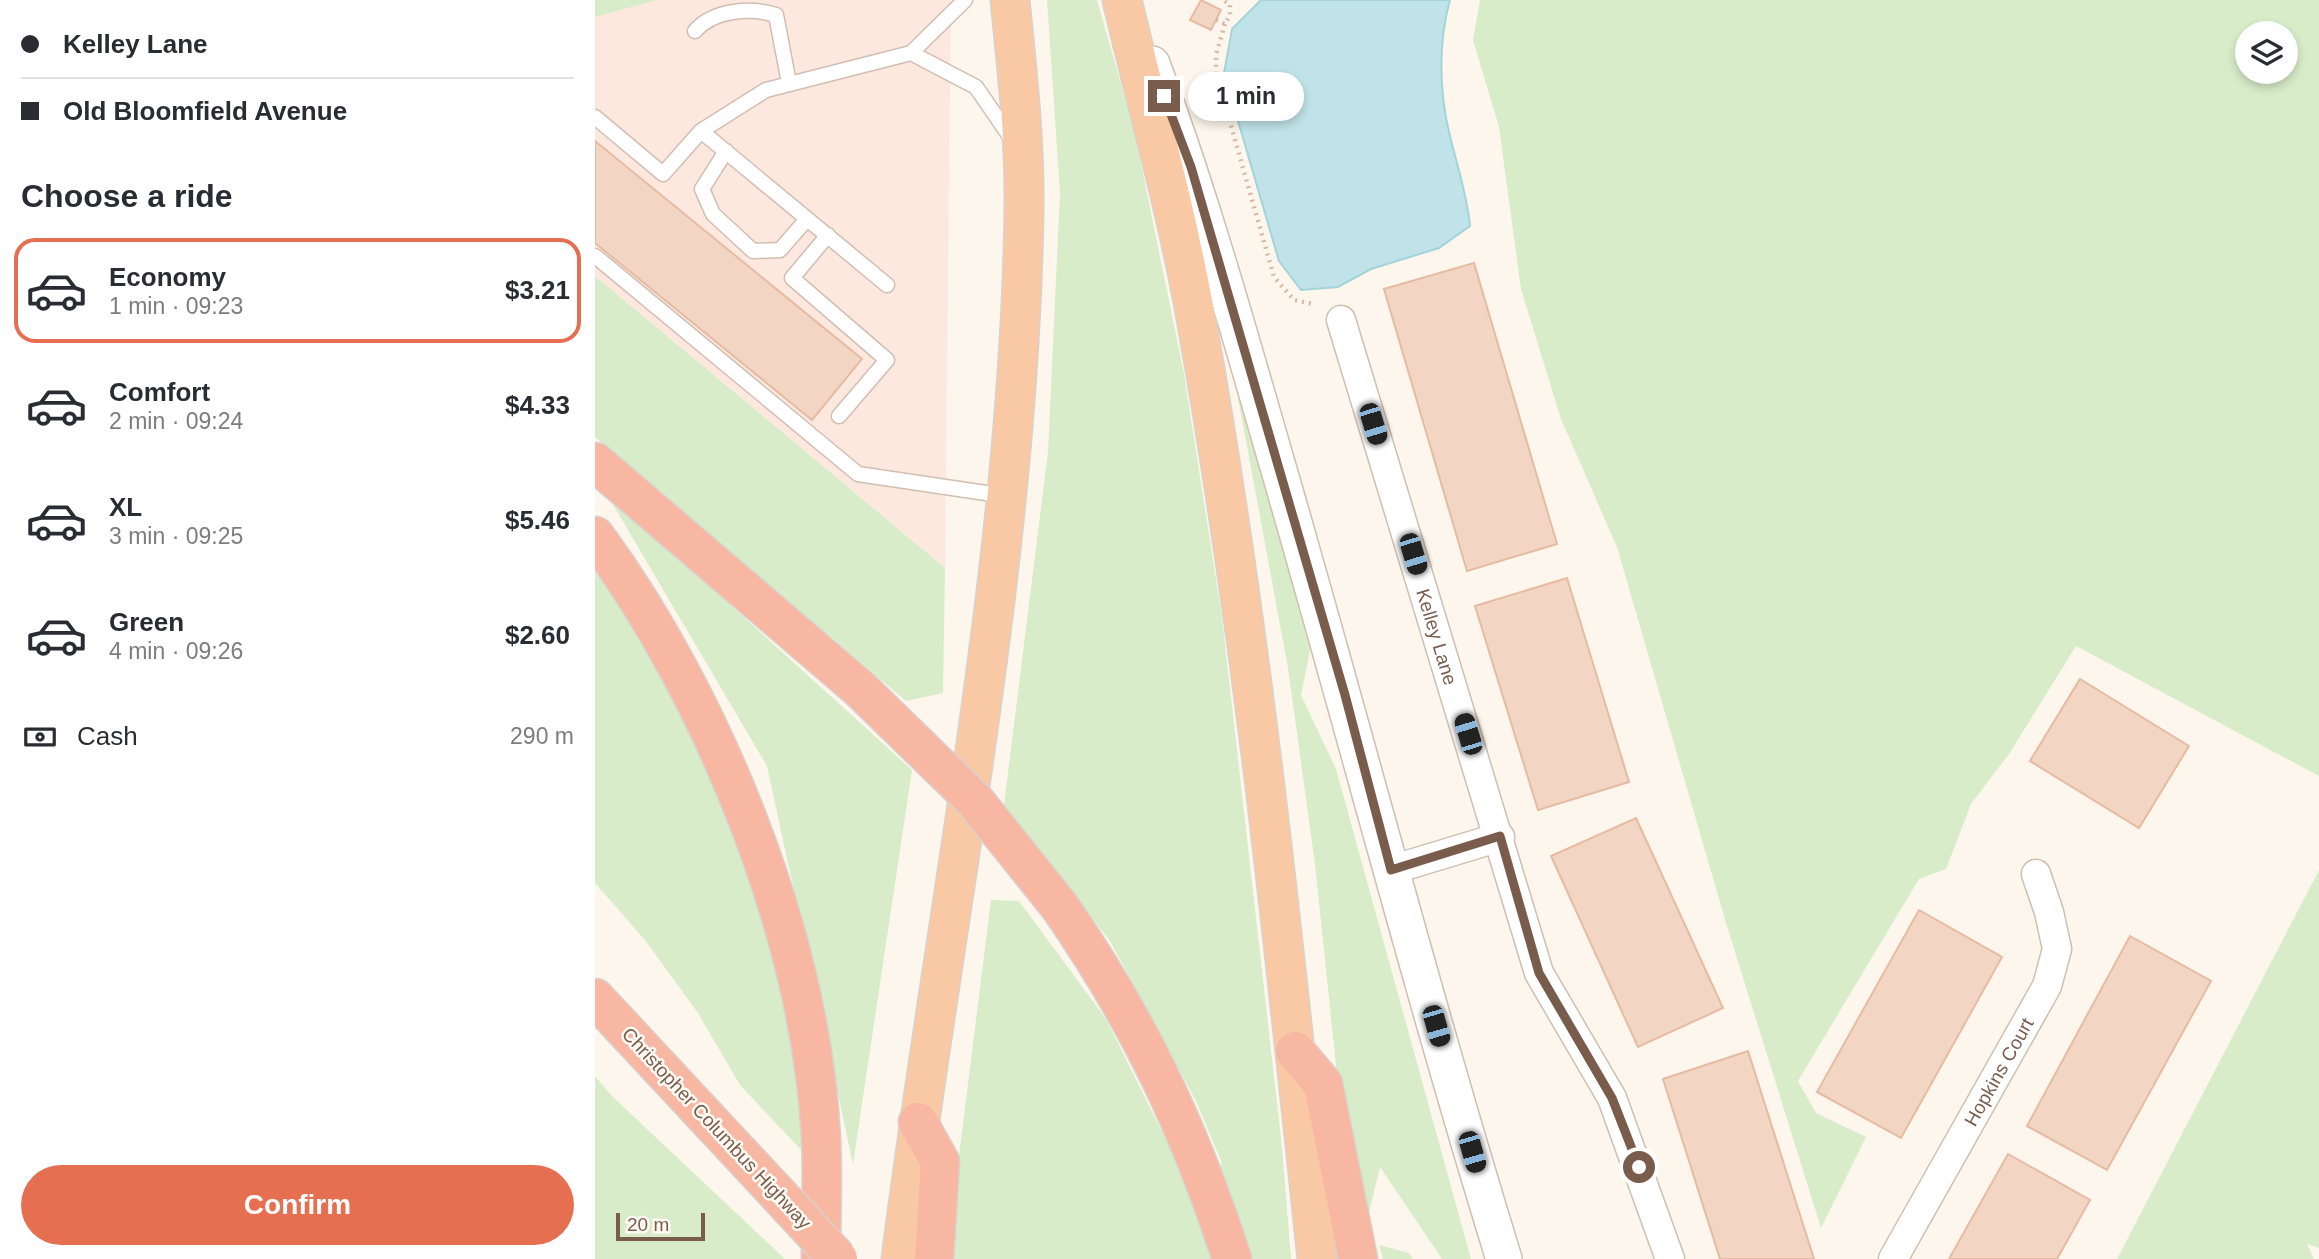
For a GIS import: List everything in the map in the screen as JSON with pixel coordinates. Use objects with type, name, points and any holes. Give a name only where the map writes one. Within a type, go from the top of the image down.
[{"type":"highway","points":[[901,1259],[1007,496],[1020,332],[1024,206],[1010,0]]},
{"type":"highway","points":[[1122,0],[1196,314],[1226,494],[1250,667],[1317,1259]]},
{"type":"highway","points":[[595,463],[860,689],[975,801],[1060,907],[1095,956],[1166,1087],[1206,1180],[1232,1259]]},
{"type":"highway","points":[[595,536],[626,578],[668,647],[726,766],[762,861],[791,958],[812,1058],[821,1137],[821,1259]]},
{"type":"highway","name":"Christopher Columbus Highway","points":[[595,998],[838,1259]]},
{"type":"highway","points":[[1295,1051],[1323,1084],[1358,1259]]},
{"type":"highway","points":[[918,1122],[940,1162],[933,1259]]},
{"type":"street","points":[[1128,0],[1191,167],[1345,695],[1391,870],[1504,1259]]},
{"type":"street","name":"Kelley Lane","points":[[1341,320],[1500,836],[1539,973],[1612,1098],[1670,1259]]},
{"type":"street","points":[[1391,870],[1500,836]]},
{"type":"street","name":"Hopkins Court","points":[[1893,1259],[2047,986],[2057,949],[2049,912],[2036,874]]},
{"type":"lane","points":[[595,117],[663,174],[701,131],[766,90],[911,53],[965,0]]},
{"type":"lane","points":[[695,31],[706,19],[757,9],[776,15],[789,83]]},
{"type":"lane","points":[[911,53],[976,87],[1021,152]]},
{"type":"lane","points":[[701,131],[887,285]]},
{"type":"lane","points":[[726,151],[702,189],[713,214],[753,251],[780,250],[807,219]]},
{"type":"lane","points":[[828,235],[792,278],[887,360],[839,416]]},
{"type":"lane","points":[[595,256],[858,474],[1007,496]]},
{"type":"path","points":[[1225,1],[1232,8],[1216,55],[1216,73],[1273,277],[1294,300],[1313,304]]},
{"type":"path","points":[[1216,20],[1225,24]]},
{"type":"shaded area","points":[[657,0],[951,0],[945,568],[595,276],[595,17]]},
{"type":"green space","points":[[595,0],[657,0],[595,17]]},
{"type":"green space","points":[[1047,0],[1097,0],[1134,129],[1184,374],[1222,618],[1282,1147],[1291,1259],[1249,1259],[1218,1166],[1222,1163],[1196,1101],[1110,941],[1004,805],[1048,452],[1060,193]]},
{"type":"green space","points":[[1480,0],[2319,0],[2319,776],[2076,646],[2009,754],[1971,804],[1946,869],[1919,879],[1798,1081],[1816,1113],[1866,1137],[1821,1228],[1726,923],[1617,547],[1561,419],[1521,289],[1499,127],[1473,40]]},
{"type":"green space","points":[[595,276],[945,568],[943,693],[906,701],[595,437]]},
{"type":"green space","points":[[1242,397],[1310,650],[1301,695],[1336,769],[1471,1259],[1442,1259],[1380,1167],[1366,1225],[1337,1075],[1315,864],[1288,668],[1238,398]]},
{"type":"green space","points":[[605,491],[912,770],[853,1164],[767,766]]},
{"type":"green space","points":[[595,561],[635,616],[709,765],[755,884],[787,1004],[804,1153],[740,1085],[698,1013],[645,940],[595,883]]},
{"type":"green space","points":[[2319,870],[2319,1248],[2307,1244],[2314,1259],[2117,1259]]},
{"type":"green space","points":[[991,900],[1019,901],[1106,1019],[1194,1196],[1213,1259],[951,1259],[955,1188]]},
{"type":"green space","points":[[595,1076],[613,1097],[785,1259],[595,1259]]},
{"type":"green space","points":[[1379,1245],[1409,1253],[1413,1259],[1383,1259]]},
{"type":"water","points":[[1261,0],[1450,0],[1443,33],[1442,85],[1446,120],[1470,226],[1439,248],[1371,269],[1338,287],[1301,290],[1279,261],[1224,73],[1232,29]]},
{"type":"building","points":[[1201,0],[1221,10],[1211,30],[1190,20]]},
{"type":"building","points":[[595,141],[862,359],[812,420],[595,243]]},
{"type":"building","points":[[1474,263],[1557,544],[1467,571],[1384,289]]},
{"type":"building","points":[[1567,578],[1629,782],[1538,810],[1475,606]]},
{"type":"building","points":[[2080,679],[2189,746],[2139,828],[2030,761]]},
{"type":"building","points":[[1636,818],[1723,1008],[1638,1047],[1551,856]]},
{"type":"building","points":[[1919,910],[2002,957],[1901,1138],[1817,1092]]},
{"type":"building","points":[[2130,936],[2211,981],[2107,1170],[2027,1126]]},
{"type":"building","points":[[1748,1051],[1814,1259],[1720,1259],[1663,1079]]},
{"type":"building","points":[[2008,1154],[2090,1200],[2057,1259],[1949,1259]]},
{"type":"route","points":[[1164,96],[1191,167],[1345,695],[1391,870],[1500,836],[1539,973],[1612,1098],[1639,1167]]}]
